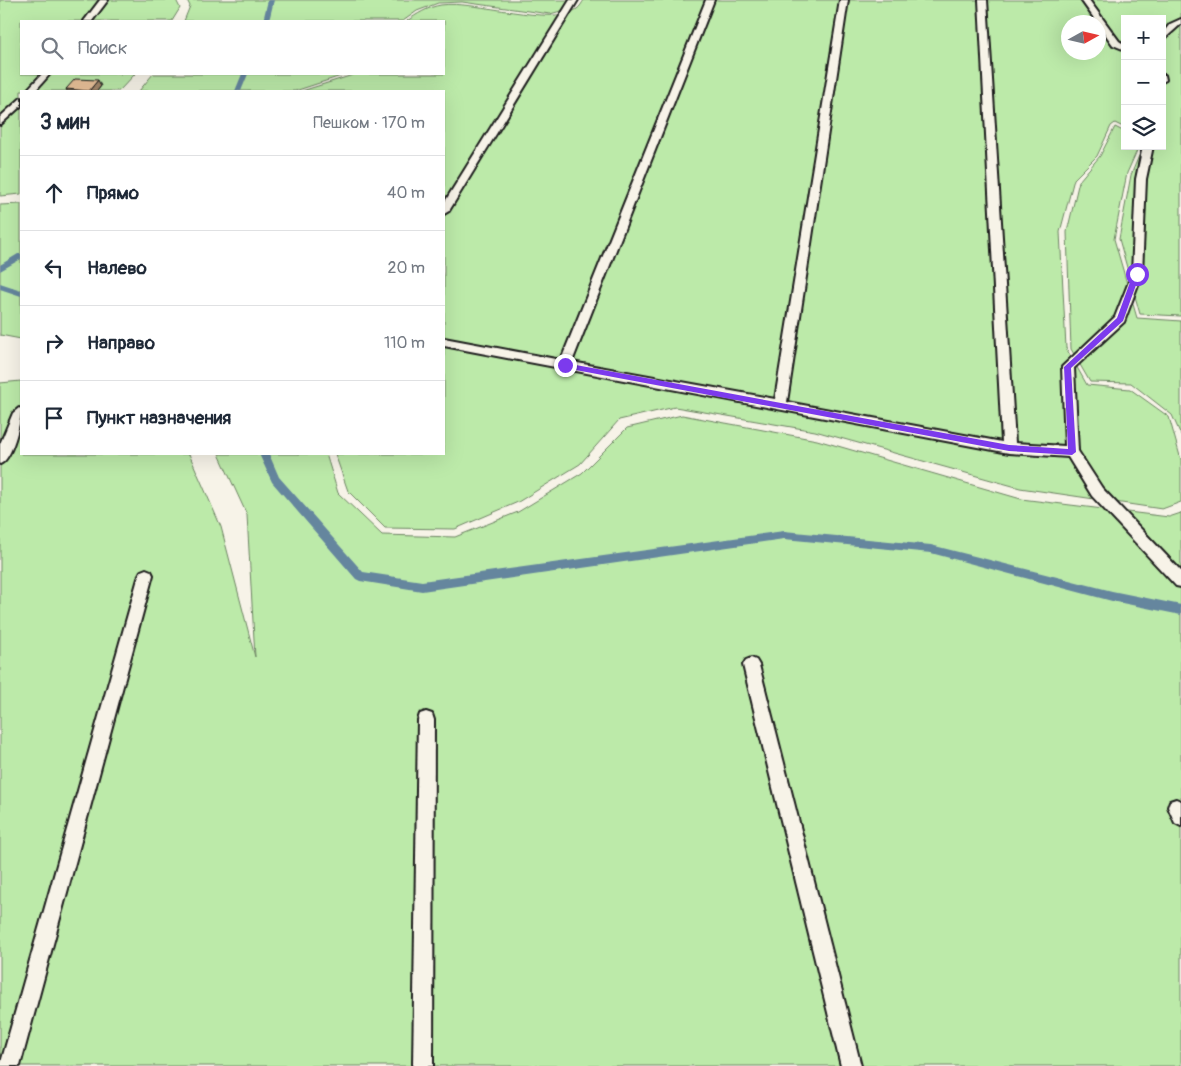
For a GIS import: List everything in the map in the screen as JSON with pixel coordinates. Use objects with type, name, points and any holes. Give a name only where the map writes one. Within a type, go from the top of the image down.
[{"type":"lane","points":[[89,20],[104,0]]},
{"type":"lane","points":[[445,209],[574,0]]},
{"type":"lane","points":[[565,365],[710,0]]},
{"type":"lane","points":[[780,406],[844,0]]},
{"type":"lane","points":[[983,0],[1009,448]]},
{"type":"lane","points":[[1085,0],[1116,43],[1121,46]]},
{"type":"lane","points":[[1166,34],[1173,26],[1181,22]]},
{"type":"lane","points":[[31,90],[45,75]]},
{"type":"lane","points":[[0,122],[20,101]]},
{"type":"lane","points":[[1147,150],[1141,179],[1137,274],[1120,319],[1068,367],[1072,452],[1097,492],[1181,581]]},
{"type":"lane","points":[[445,342],[1009,448],[1072,452]]},
{"type":"lane","points":[[0,459],[19,413]]},
{"type":"lane","points":[[10,1066],[146,575]]},
{"type":"lane","points":[[751,665],[851,1066]]},
{"type":"lane","points":[[423,1066],[426,720]]},
{"type":"green space","points":[[0,0],[176,0],[180,8],[173,20],[20,20],[20,75],[134,75],[120,90],[20,90],[20,194],[0,196]]},
{"type":"green space","points":[[187,0],[577,0],[572,8],[550,14],[462,2],[438,3],[417,11],[404,20],[184,20],[190,6]]},
{"type":"green space","points":[[584,0],[1181,0],[1181,316],[1140,314],[1119,239],[1131,175],[1141,150],[1166,150],[1166,15],[1121,15],[1121,126],[1115,123],[1111,126],[1097,156],[1074,179],[1060,232],[1066,348],[1087,385],[1130,389],[1169,417],[1181,460],[1181,502],[1162,509],[1020,488],[815,431],[675,407],[619,420],[580,464],[518,502],[455,529],[385,528],[348,491],[335,455],[445,455],[445,90],[305,90],[353,75],[445,75],[445,20],[408,20],[432,7],[456,4],[550,15],[565,14],[577,9]]},
{"type":"green space","points":[[152,75],[344,75],[298,90],[140,90]]},
{"type":"green space","points":[[1115,127],[1121,130],[1121,150],[1137,150],[1127,173],[1114,239],[1137,318],[1181,321],[1181,435],[1172,415],[1131,383],[1090,382],[1071,349],[1067,232],[1079,181],[1100,156]]},
{"type":"green space","points":[[20,204],[20,339],[0,335],[0,205]]},
{"type":"green space","points":[[20,381],[20,455],[189,455],[221,527],[255,657],[247,515],[219,455],[326,455],[338,493],[382,535],[455,537],[518,512],[582,473],[627,428],[682,415],[817,440],[1021,499],[1169,517],[1181,513],[1181,1066],[0,1066],[0,383]]},
{"type":"building","points":[[75,79],[98,80],[90,90],[66,89]]},
{"type":"waterway","points":[[266,20],[271,0]]},
{"type":"waterway","points":[[238,90],[245,75]]},
{"type":"waterway","points":[[0,268],[20,257]]},
{"type":"waterway","points":[[0,286],[20,293]]},
{"type":"waterway","points":[[264,455],[275,479],[360,576],[422,586],[784,535],[931,549],[1112,596],[1181,610]]},
{"type":"route","points":[[565,365],[1009,448],[1072,452],[1068,367],[1120,319],[1137,274]]}]
